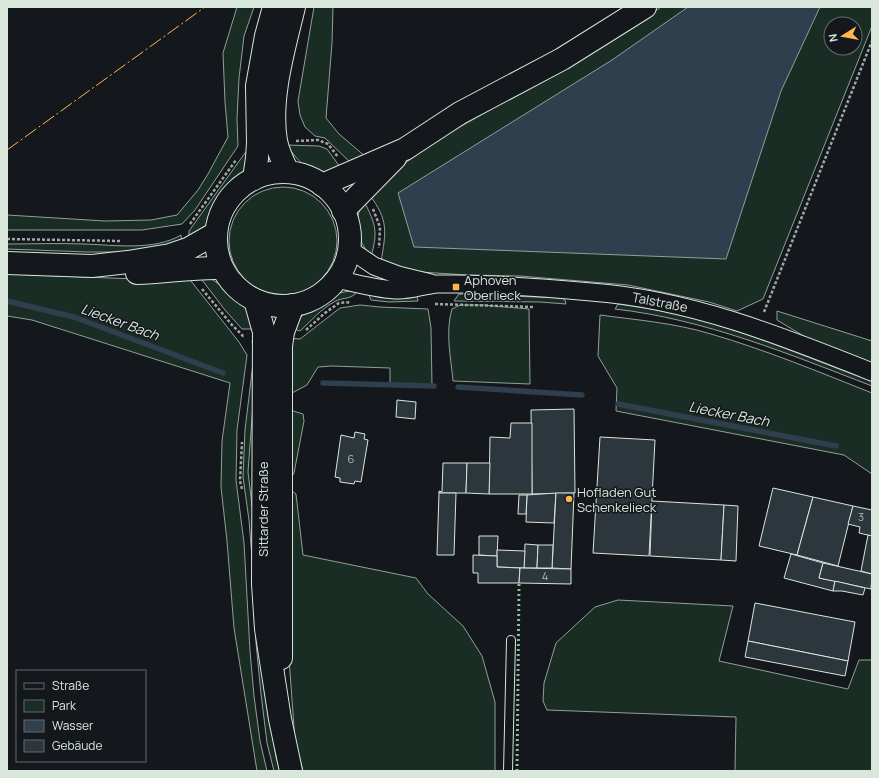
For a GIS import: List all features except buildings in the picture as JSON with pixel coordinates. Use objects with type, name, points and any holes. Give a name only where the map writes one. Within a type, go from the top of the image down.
[{"type":"main road","points":[[254,179],[257,150],[257,86],[266,36],[274,7]]},
{"type":"main road","points":[[288,172],[281,158],[276,141],[274,100],[294,7]]},
{"type":"main road","points":[[322,185],[405,148],[460,113],[562,59],[645,7]]},
{"type":"main road","points":[[343,212],[405,148]]},
{"type":"main road","points":[[288,172],[310,178],[322,185],[336,200],[347,222],[349,249],[343,268],[336,279],[320,294],[305,302],[293,305],[278,306],[255,300],[237,288],[228,278],[222,268],[216,245],[216,234],[219,220],[225,206],[233,194],[254,179],[267,174],[288,172]]},
{"type":"main road","points":[[92,266],[170,255],[188,249],[216,234]]},
{"type":"main road","points":[[7,263],[92,266],[136,273],[162,272],[193,268],[222,268]]},
{"type":"main road","name":"Sittarder Straße","points":[[255,300],[264,332],[264,584],[266,629],[280,719],[291,771]]},
{"type":"main road","name":"Sittarder Straße","points":[[280,719],[282,462],[281,346],[283,332],[293,305]]},
{"type":"street","name":"Talstraße","points":[[349,249],[374,266],[398,275],[437,284],[491,285],[615,294],[674,304],[757,329],[872,372]]},
{"type":"street","name":"Talstraße","points":[[336,279],[398,290],[437,284]]},
{"type":"lane","points":[[508,771],[511,640]]},
{"type":"path","points":[[757,329],[872,41]]},
{"type":"path","points":[[188,226],[237,157]]},
{"type":"path","points":[[7,240],[129,241]]},
{"type":"green space","points":[[237,7],[254,7],[244,36],[239,78],[237,119],[238,146],[195,210],[182,224],[142,230],[7,230],[7,215],[105,221],[151,220],[177,215],[198,190],[228,137],[223,53]]},
{"type":"green space","points":[[314,7],[333,7],[332,43],[326,118],[339,134],[366,157],[353,165],[325,138],[315,136],[305,127],[300,115],[298,101]]},
{"type":"green space","points":[[661,7],[872,7],[872,26],[863,49],[863,16],[823,16],[823,56],[860,56],[763,299],[737,311],[709,302],[628,285],[520,276],[467,275],[405,271],[381,262],[385,234],[383,219],[369,194],[408,161],[442,137],[612,41]]},
{"type":"green space","points":[[286,145],[319,146],[327,149],[343,171],[323,173],[316,172],[304,166]]},
{"type":"green space","points":[[252,148],[249,163],[242,175],[223,194],[214,207],[208,222],[201,232],[189,237],[189,231],[245,153]]},
{"type":"green space","points":[[283,187],[304,191],[321,203],[333,220],[337,241],[333,262],[321,279],[304,291],[283,295],[262,291],[245,279],[233,262],[229,241],[233,220],[245,203],[262,191]]},
{"type":"green space","points":[[364,201],[375,228],[375,241],[371,257],[359,237],[357,223],[360,209]]},
{"type":"green space","points":[[181,235],[182,243],[140,252],[7,249],[7,244],[147,245],[170,240]]},
{"type":"green space","points":[[7,274],[136,279],[190,275],[191,281],[239,342],[247,355],[237,430],[236,480],[244,543],[254,696],[260,741],[267,771],[257,771],[234,628],[221,487],[222,441],[230,383],[32,320],[7,316]]},
{"type":"green space","points":[[199,276],[210,278],[223,287],[246,309],[256,329],[242,329],[225,310]]},
{"type":"green space","points":[[359,290],[353,296],[338,300],[329,305],[300,331],[292,328],[300,317],[306,312],[327,299],[347,291]]},
{"type":"green space","points":[[368,293],[417,296],[418,301],[389,302],[371,300]]},
{"type":"green space","points":[[459,294],[562,298],[565,300],[566,304],[540,302],[454,301]]},
{"type":"green space","points":[[618,304],[673,313],[726,327],[767,341],[868,380],[872,382],[872,386],[746,339],[681,321],[615,309]]},
{"type":"green space","points":[[360,305],[428,309],[431,328],[432,386],[390,384],[390,368],[332,366],[318,367],[307,385],[292,393],[290,410],[303,414],[304,421],[294,473],[286,486],[296,494],[303,555],[416,578],[428,594],[463,626],[482,656],[495,702],[495,771],[303,771],[295,741],[288,645],[285,568],[287,338],[300,339],[340,308]]},
{"type":"green space","points":[[460,305],[483,305],[529,309],[530,384],[453,381],[449,345],[449,327],[452,309]]},
{"type":"green space","points":[[777,311],[872,341],[872,364],[812,341],[777,320]]},
{"type":"green space","points":[[600,315],[670,324],[732,340],[812,369],[872,393],[872,474],[844,455],[616,411],[617,388],[598,356]]},
{"type":"green space","points":[[258,337],[260,347],[258,378],[254,391],[248,472],[257,547],[265,686],[276,757],[280,771],[274,771],[267,743],[256,643],[254,584],[249,520],[243,477],[245,430],[254,355],[252,341],[254,338]]},
{"type":"green space","points":[[618,600],[733,606],[719,661],[848,689],[859,660],[872,660],[872,771],[735,771],[736,717],[547,710],[543,701],[544,683],[556,643],[595,607]]},
{"type":"water","points":[[688,7],[820,7],[781,91],[726,259],[414,247],[398,193],[612,60]]},
{"type":"waterway","name":"Liecker Bach","points":[[7,301],[74,317],[223,373]]},
{"type":"waterway","name":"Liecker Bach","points":[[323,383],[434,386]]},
{"type":"waterway","name":"Liecker Bach","points":[[458,387],[582,395]]},
{"type":"waterway","name":"Liecker Bach","points":[[618,404],[836,446]]},
{"type":"hedge","points":[[517,771],[519,583]]},
{"type":"power","points":[[7,150],[205,7]]},
{"type":"place","name":"Aphoven Oberlieck","points":[[456,287]]},
{"type":"place","name":"Hofladen Gut Schenkelieck","points":[[569,499]]}]
